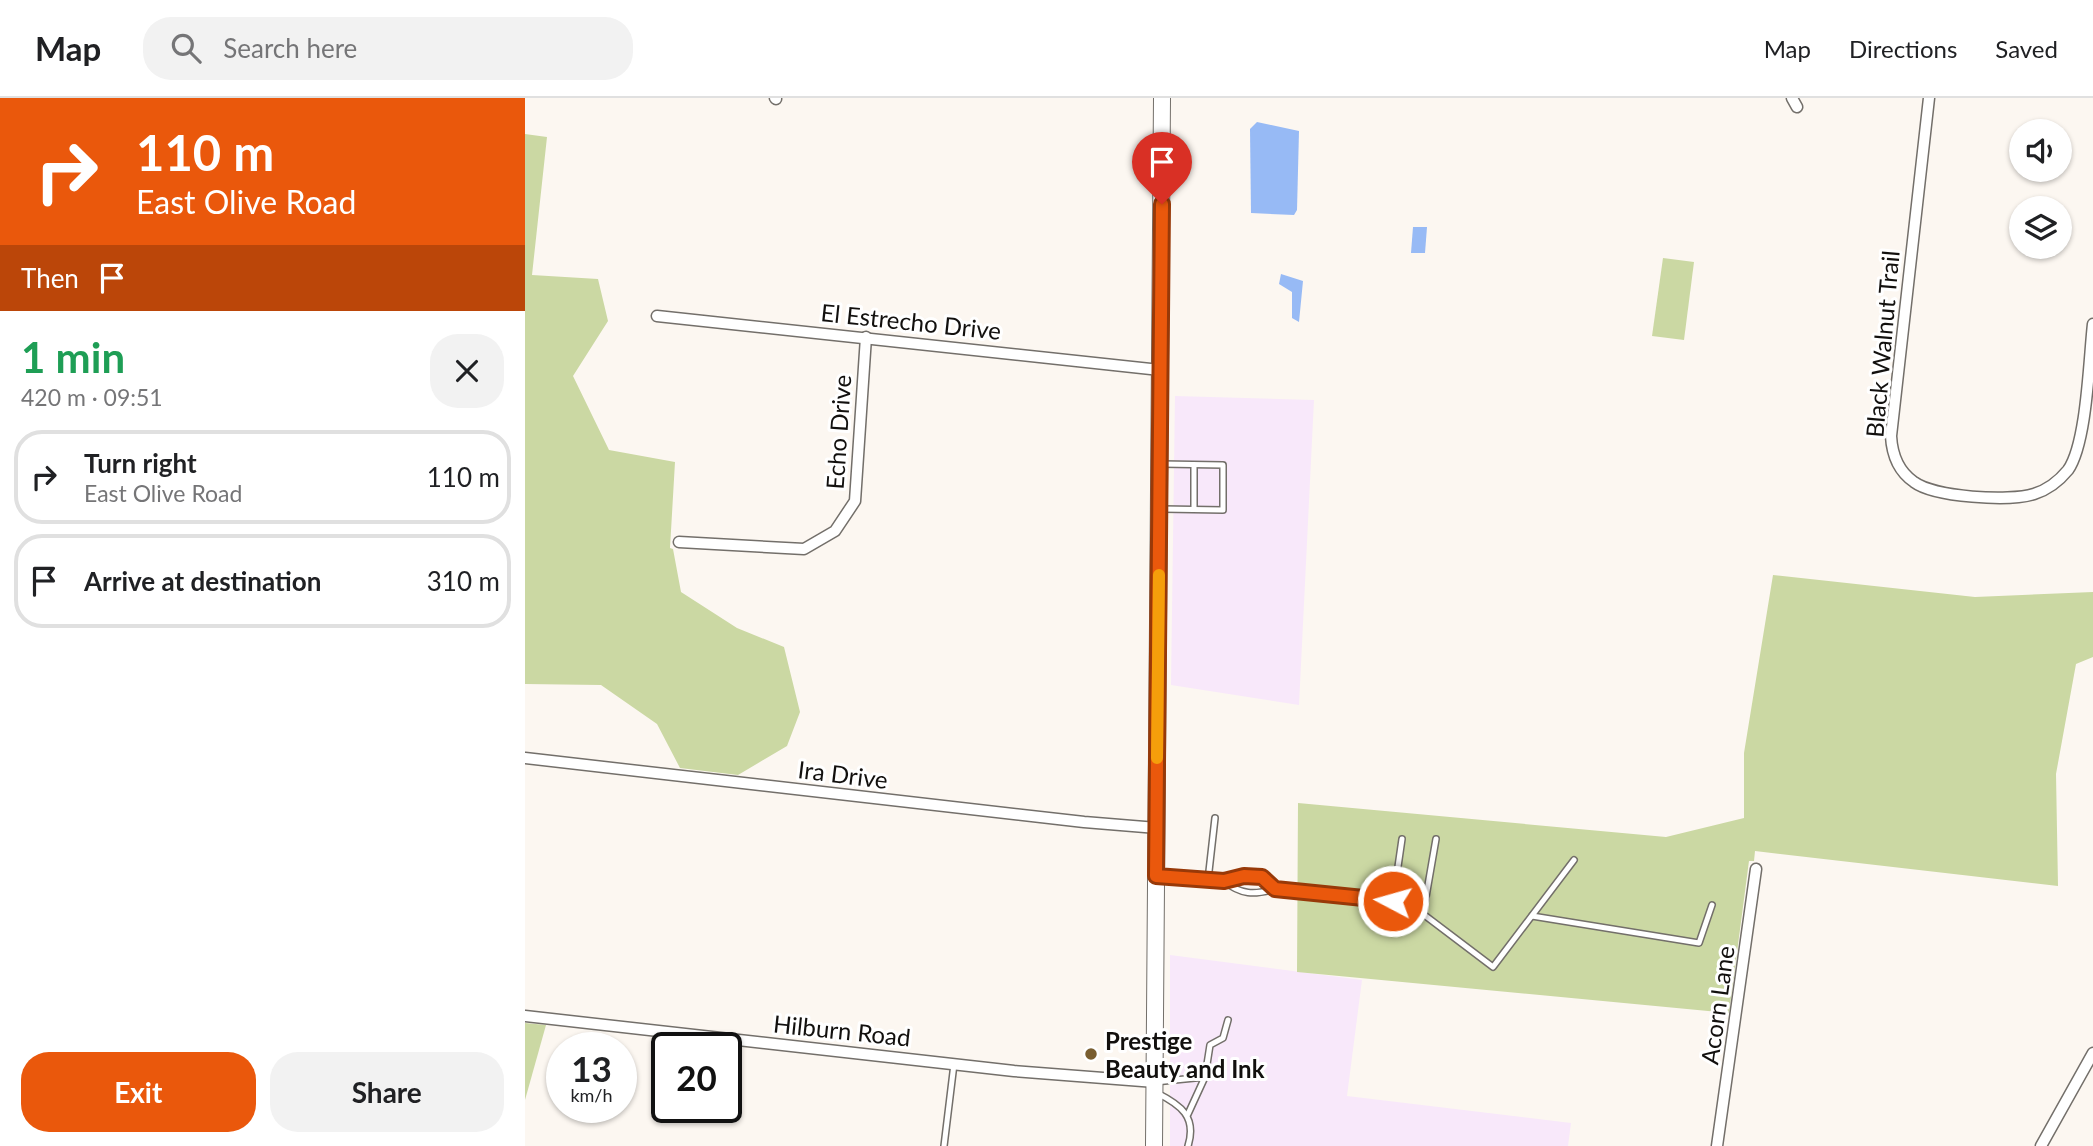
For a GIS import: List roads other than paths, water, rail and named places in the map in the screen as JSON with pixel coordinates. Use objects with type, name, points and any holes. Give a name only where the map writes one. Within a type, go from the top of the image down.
[{"type":"street","points":[[1154,1146],[1162,98]]},
{"type":"street","name":"Black Walnut Trail","points":[[1929,98],[1891,436],[1896,460],[1903,472],[1913,482],[1940,493],[2019,497],[2041,491],[2061,478],[2079,446],[2093,324]]},
{"type":"street","name":"El Estrecho Drive","points":[[657,316],[1160,370]]},
{"type":"street","name":"Echo Drive","points":[[679,542],[804,549],[835,531],[855,501],[866,337]]},
{"type":"street","name":"Ira Drive","points":[[525,758],[1029,816],[1157,828]]},
{"type":"street","name":"Acorn Lane","points":[[1717,1146],[1756,869]]},
{"type":"street","name":"Hilburn Road","points":[[525,1016],[1155,1087]]},
{"type":"street","points":[[2041,1146],[2093,1054]]},
{"type":"lane","points":[[1159,464],[1223,465],[1223,510],[1160,508]]},
{"type":"lane","points":[[1194,465],[1194,509]]},
{"type":"lane","points":[[1194,488],[1202,488]]},
{"type":"lane","points":[[1214,488],[1223,488]]},
{"type":"lane","points":[[1208,880],[1215,818]]},
{"type":"lane","points":[[1393,901],[1402,839]]},
{"type":"lane","points":[[1423,914],[1436,839]]},
{"type":"lane","points":[[1224,881],[1236,891],[1257,895],[1275,889],[1393,901],[1423,914],[1493,967],[1574,860]]},
{"type":"lane","points":[[1156,876],[1224,881],[1244,876],[1262,877],[1275,889]]},
{"type":"lane","points":[[1532,916],[1699,943],[1712,905]]},
{"type":"lane","points":[[1188,1114],[1205,1077],[1210,1045],[1223,1038],[1228,1020]]},
{"type":"lane","points":[[944,1146],[954,1064]]},
{"type":"lane","points":[[1155,1087],[1205,1077]]},
{"type":"lane","points":[[1155,1087],[1188,1114],[1191,1121],[1188,1146]]},
{"type":"water","points":[[1257,122],[1299,131],[1297,210],[1294,215],[1251,213],[1250,129]]},
{"type":"water","points":[[1413,227],[1427,227],[1425,253],[1411,253]]},
{"type":"water","points":[[1281,274],[1303,281],[1299,322],[1292,318],[1292,292],[1279,284]]},
{"type":"place","name":"Prestige Beauty and Ink","points":[[1091,1054]]}]
